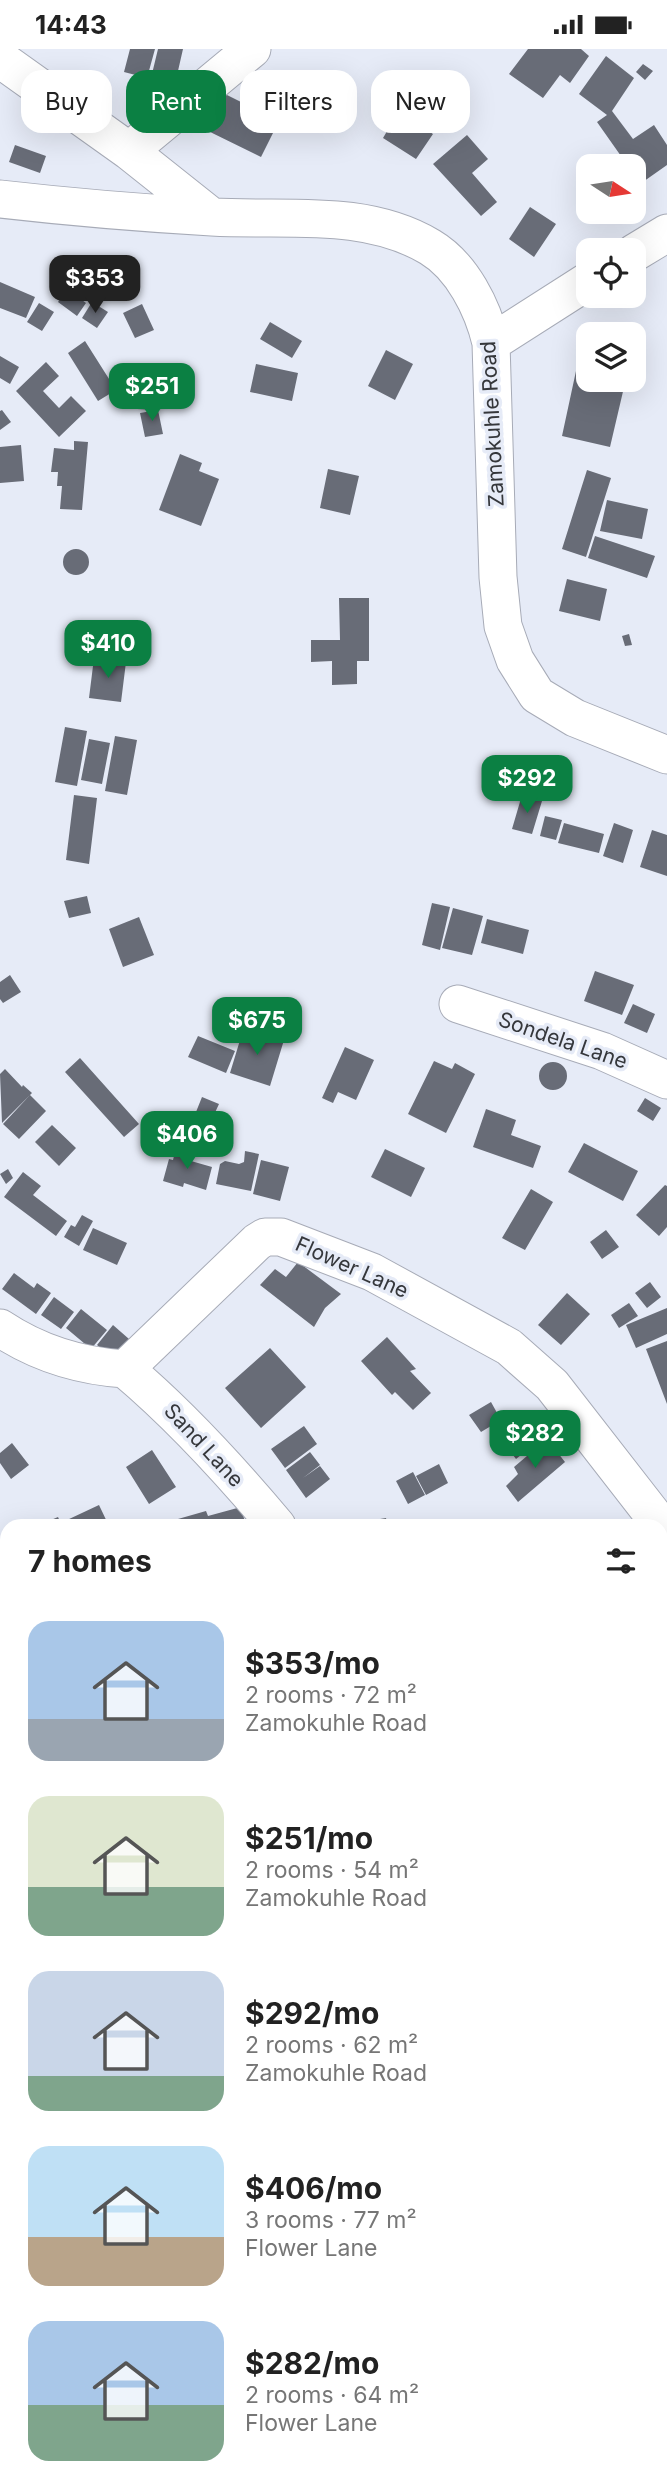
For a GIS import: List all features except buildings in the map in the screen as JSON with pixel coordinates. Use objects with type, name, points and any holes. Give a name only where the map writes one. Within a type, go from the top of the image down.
[{"type":"street","points":[[129,151],[252,49]]},
{"type":"street","points":[[0,59],[129,151],[212,217]]},
{"type":"street","name":"Zamokuhle Road","points":[[0,199],[212,217],[351,221],[390,228],[432,248],[462,276],[486,323],[491,343],[498,577],[503,626],[515,660],[537,695],[575,718],[667,755]]},
{"type":"street","points":[[646,246],[667,233]]},
{"type":"street","points":[[491,343],[576,289]]},
{"type":"street","name":"Sondela Lane","points":[[458,1004],[602,1051],[667,1080]]},
{"type":"street","name":"Flower Lane","points":[[125,1369],[257,1242],[272,1236],[294,1240],[372,1272],[509,1347],[552,1385],[657,1519]]},
{"type":"street","points":[[0,1328],[25,1344],[70,1361],[94,1367],[125,1369]]},
{"type":"street","name":"Sand Lane","points":[[125,1369],[161,1399],[271,1519]]}]
